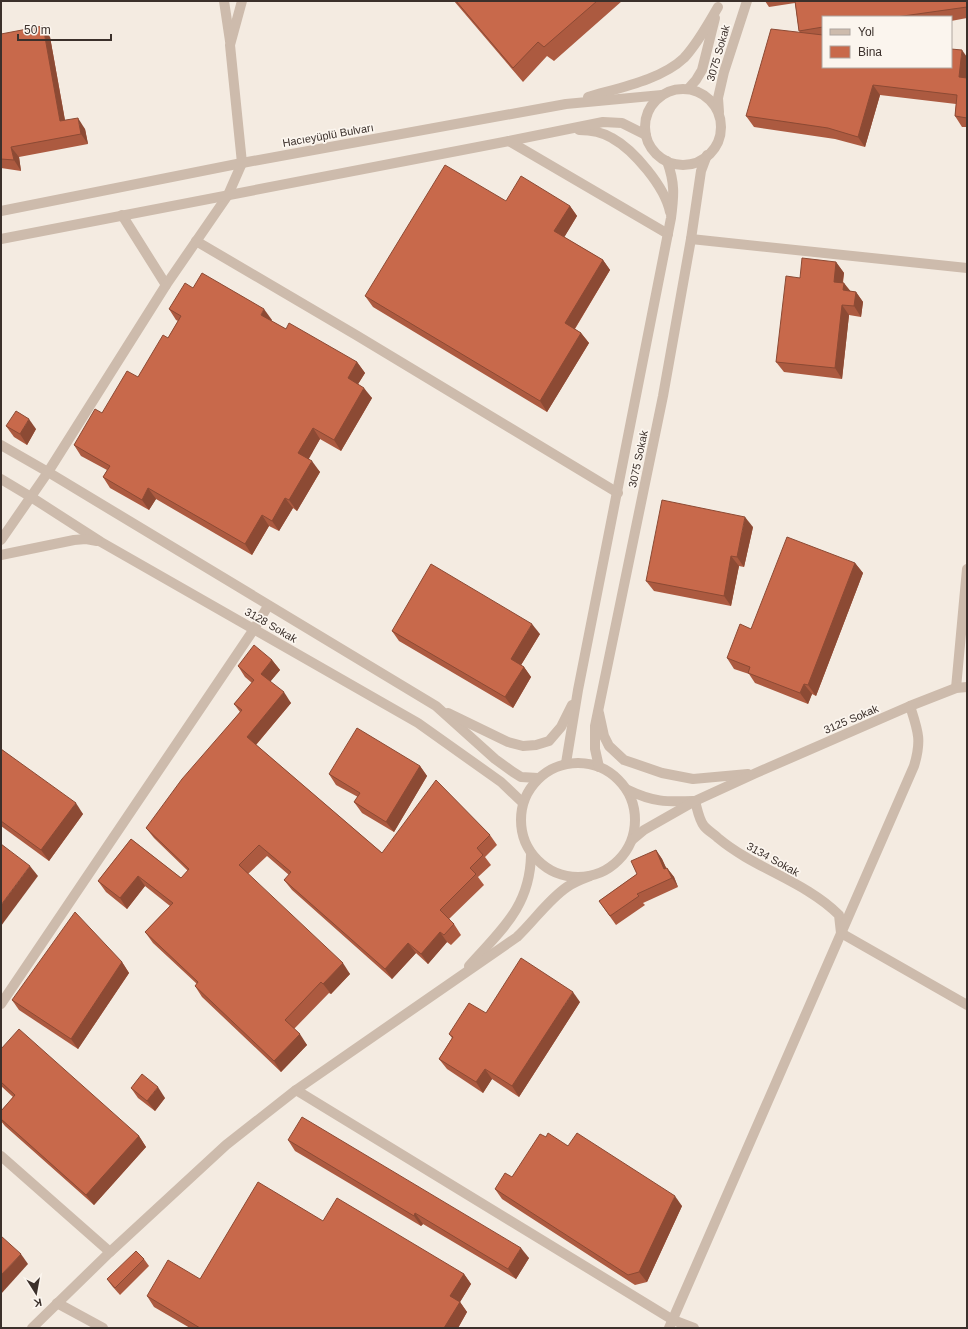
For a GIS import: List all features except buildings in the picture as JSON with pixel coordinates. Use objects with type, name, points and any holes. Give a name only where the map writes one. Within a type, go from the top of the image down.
[{"type":"street","points":[[1,540],[48,472],[166,285],[228,195],[242,163],[230,44],[224,1]]},
{"type":"street","points":[[230,44],[242,1]]},
{"type":"street","name":"3075 Sokak","points":[[719,112],[718,98],[724,72],[747,1]]},
{"type":"street","points":[[566,104],[657,76],[674,66],[695,44],[719,4]]},
{"type":"street","name":"3075 Sokak","points":[[688,89],[702,70],[719,4]]},
{"type":"street","points":[[688,89],[705,96],[719,112],[721,125],[720,136],[715,147],[699,161],[688,164],[678,164],[667,161],[658,155],[650,146],[646,135],[645,124],[648,113],[662,95],[672,90],[688,89]]},
{"type":"street","name":"Hacıeyüplü Bulvarı","points":[[1,211],[242,163],[566,104],[662,95]]},
{"type":"street","points":[[1,239],[608,121],[622,123],[646,135]]},
{"type":"street","points":[[563,130],[592,131],[612,138],[618,142],[632,154],[658,184],[667,201],[671,218]]},
{"type":"street","points":[[509,141],[668,234]]},
{"type":"street","name":"3075 Sokak","points":[[599,766],[594,739],[594,726],[663,396],[691,239],[701,171],[707,155]]},
{"type":"street","name":"3075 Sokak","points":[[566,763],[578,690],[671,218],[674,185],[667,161]]},
{"type":"street","points":[[122,215],[166,285]]},
{"type":"street","points":[[691,239],[967,268]]},
{"type":"street","points":[[196,241],[356,335],[618,493]]},
{"type":"street","name":"3128 Sokak","points":[[1,445],[436,706],[508,742],[523,746],[536,745],[549,741],[561,727],[578,690]]},
{"type":"street","name":"3128 Sokak","points":[[1,479],[101,542],[418,723],[501,782],[522,802]]},
{"type":"street","points":[[1,555],[74,540],[86,539],[101,542]]},
{"type":"street","points":[[956,688],[967,569]]},
{"type":"street","points":[[1,1004],[268,606]]},
{"type":"street","name":"3125 Sokak","points":[[632,840],[644,830],[695,801],[756,773],[910,706],[956,688],[967,687]]},
{"type":"street","name":"3128 Sokak","points":[[436,706],[495,759],[513,772],[522,777],[538,778]]},
{"type":"street","points":[[671,1324],[914,766],[919,743],[918,733],[910,706]]},
{"type":"street","name":"3125 Sokak","points":[[598,710],[604,736],[609,746],[624,760],[662,773],[692,779],[756,773]]},
{"type":"street","points":[[32,1328],[110,1252],[226,1145],[296,1090],[517,937],[530,925],[551,900],[567,886],[607,870],[622,857],[632,840],[636,820],[633,801],[628,790],[608,770],[599,766],[590,763],[566,763],[551,768],[538,778],[522,802],[520,813],[521,831],[531,855],[538,862],[554,872],[571,877],[590,876]]},
{"type":"street","name":"3125 Sokak","points":[[628,790],[638,795],[658,801],[695,801]]},
{"type":"street","name":"3134 Sokak","points":[[695,801],[704,826],[725,843],[748,859],[831,906],[840,915],[840,933]]},
{"type":"street","points":[[459,976],[507,924],[516,911],[528,884],[531,870],[531,855]]},
{"type":"street","points":[[840,933],[915,974],[967,1005]]},
{"type":"street","points":[[296,1090],[671,1324],[694,1328]]},
{"type":"street","points":[[1,1156],[110,1252]]},
{"type":"street","points":[[57,1303],[103,1328]]}]
